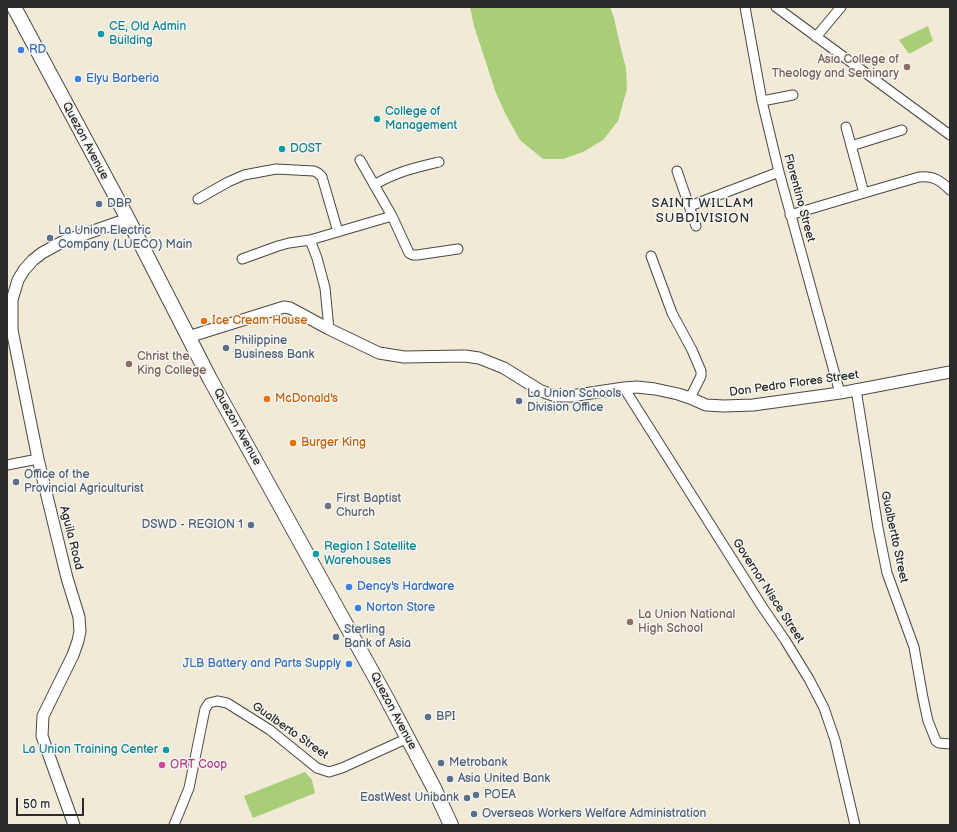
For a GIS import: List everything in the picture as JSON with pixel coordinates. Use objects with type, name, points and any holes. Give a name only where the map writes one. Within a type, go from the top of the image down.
[{"type":"main road","name":"Quezon Avenue","points":[[14,7],[128,219],[220,397],[381,687],[434,788],[451,825]]},
{"type":"street","name":"Florentino Street","points":[[745,7],[762,101],[779,172],[840,392]]},
{"type":"street","points":[[776,7],[950,136]]},
{"type":"street","points":[[816,37],[841,7]]},
{"type":"street","points":[[762,101],[793,95]]},
{"type":"street","points":[[846,127],[864,193]]},
{"type":"street","points":[[851,146],[902,130]]},
{"type":"street","points":[[360,160],[392,216],[410,254],[417,255],[458,249]]},
{"type":"street","points":[[374,185],[396,173],[439,162]]},
{"type":"street","points":[[198,199],[244,175],[276,169],[314,171],[322,177],[338,232]]},
{"type":"street","points":[[677,171],[696,226]]},
{"type":"street","points":[[690,206],[779,172]]},
{"type":"street","points":[[790,216],[919,177],[933,177],[950,190]]},
{"type":"street","points":[[242,259],[289,243],[310,240],[392,216]]},
{"type":"street","name":"Aguila Road","points":[[74,825],[42,736],[42,724],[43,716],[73,655],[78,641],[80,631],[79,617],[68,580],[38,459],[12,330],[12,300],[18,280],[24,270],[33,260],[50,248],[62,242],[128,219]]},
{"type":"street","points":[[310,240],[326,288],[329,329]]},
{"type":"street","points":[[652,256],[672,313],[692,350],[701,371],[701,376],[690,398]]},
{"type":"street","name":"Don Pedro Flores Street","points":[[188,337],[284,307],[290,308],[379,353],[404,358],[465,356],[479,358],[504,368],[541,391],[556,396],[571,396],[637,387],[655,389],[690,398],[706,405],[724,406],[752,405],[856,390],[950,372]]},
{"type":"street","name":"Governor Nisce Street","points":[[624,388],[763,608],[785,640],[824,708],[835,740],[855,825]]},
{"type":"street","name":"Gualbertto Street","points":[[856,390],[878,528],[888,573],[914,647],[922,698],[928,721],[936,741],[939,743],[950,744]]},
{"type":"street","points":[[7,465],[38,459]]},
{"type":"street","name":"Gualberto Street","points":[[174,825],[189,788],[205,709],[209,703],[217,701],[227,704],[270,730],[317,768],[329,772],[342,768],[408,738]]},
{"type":"green space","points":[[470,7],[610,7],[626,68],[627,89],[618,121],[603,140],[583,152],[563,159],[543,159],[520,140],[496,93],[474,26]]},
{"type":"green space","points":[[928,26],[933,41],[909,54],[899,40]]},
{"type":"green space","points":[[305,772],[312,780],[315,793],[253,818],[244,796]]},
{"type":"place","name":"CE, Old Admin Building","points":[[101,34]]},
{"type":"place","name":"RD","points":[[21,50]]},
{"type":"place","name":"Asia College of Theology and Seminary","points":[[907,67]]},
{"type":"place","name":"Elyu Barberia","points":[[78,79]]},
{"type":"place","name":"College of Management","points":[[377,119]]},
{"type":"place","name":"DOST","points":[[282,149]]},
{"type":"place","name":"DBP","points":[[99,204]]},
{"type":"place","name":"La Union Electric Company (LUECO) Main","points":[[50,238]]},
{"type":"place","name":"Ice Cream House","points":[[204,321]]},
{"type":"place","name":"Philippine Business Bank","points":[[226,348]]},
{"type":"place","name":"Christ the King College","points":[[129,364]]},
{"type":"place","name":"McDonald's","points":[[267,399]]},
{"type":"place","name":"La Union Schools Division Office","points":[[519,401]]},
{"type":"place","name":"Burger King","points":[[293,443]]},
{"type":"place","name":"Office of the Provincial Agriculturist","points":[[16,482]]},
{"type":"place","name":"First Baptist Church","points":[[328,506]]},
{"type":"place","name":"DSWD - REGION 1","points":[[251,525]]},
{"type":"place","name":"Region I Satellite Warehouses","points":[[316,554]]},
{"type":"place","name":"Dency's Hardware","points":[[349,587]]},
{"type":"place","name":"Norton Store","points":[[358,608]]},
{"type":"place","name":"La Union National High School","points":[[630,622]]},
{"type":"place","name":"Sterling Bank of Asia","points":[[336,637]]},
{"type":"place","name":"JLB Battery and Parts Supply","points":[[349,664]]},
{"type":"place","name":"BPI","points":[[428,717]]},
{"type":"place","name":"La Union Training Center","points":[[166,750]]},
{"type":"place","name":"Metrobank","points":[[441,763]]},
{"type":"place","name":"ORT Coop","points":[[162,765]]},
{"type":"place","name":"Asia United Bank","points":[[450,779]]},
{"type":"place","name":"POEA","points":[[476,795]]},
{"type":"place","name":"EastWest Unibank","points":[[467,798]]},
{"type":"place","name":"Overseas Workers Welfare Administration","points":[[474,814]]},
{"type":"district","name":"SAINT WILLAM SUBDIVISION","points":[[703,212]]}]
